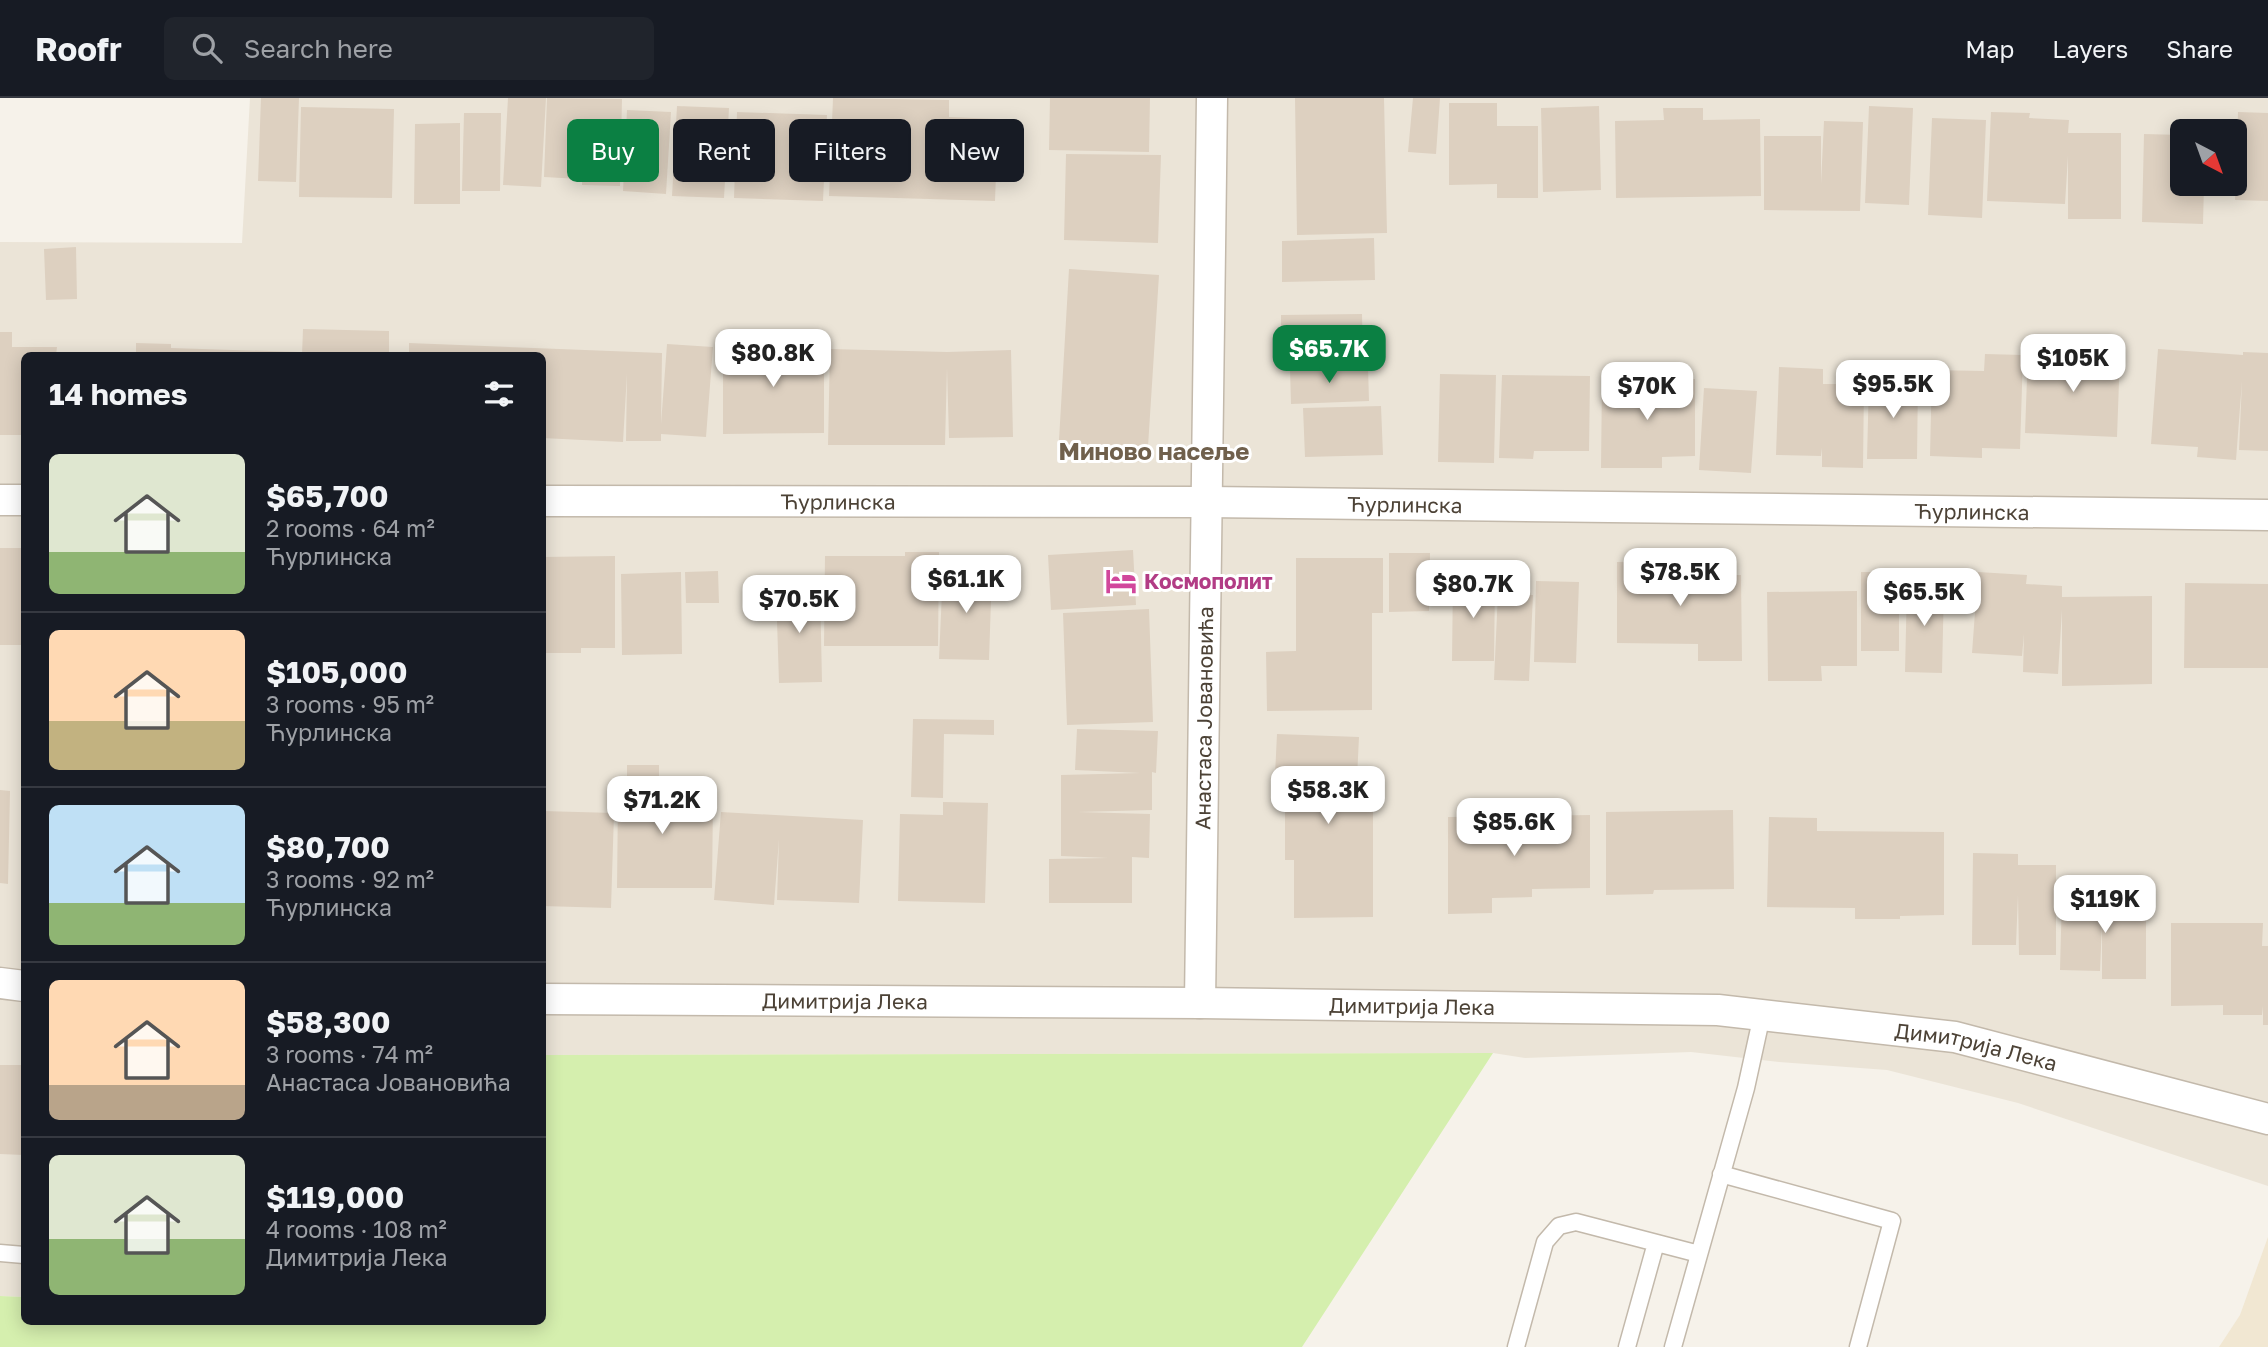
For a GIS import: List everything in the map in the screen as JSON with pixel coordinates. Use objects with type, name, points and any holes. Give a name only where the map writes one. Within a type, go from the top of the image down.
[{"type":"street","name":"Анастаса Јовановића","points":[[1200,1003],[1212,98]]},
{"type":"street","points":[[0,500],[21,500]]},
{"type":"street","name":"Ћурлинска","points":[[546,501],[1207,502],[2268,515]]},
{"type":"street","points":[[0,983],[21,986]]},
{"type":"street","name":"Димитрија Лека","points":[[546,999],[1200,1003],[1718,1010],[1955,1037],[2268,1119]]},
{"type":"lane","points":[[1673,1347],[1746,1087],[1762,1015]]},
{"type":"lane","points":[[1721,1174],[1892,1221],[1858,1347]]},
{"type":"lane","points":[[1516,1347],[1545,1242],[1559,1226],[1576,1222],[1699,1254]]},
{"type":"lane","points":[[1627,1347],[1656,1242]]},
{"type":"lane","points":[[0,1253],[21,1255]]},
{"type":"shaded area","points":[[250,98],[2268,98],[2268,1186],[2018,1103],[1887,1070],[1691,1052],[1525,1058],[1493,1053],[546,1055],[546,352],[21,352],[21,1297],[0,1296],[0,242],[242,243]]},
{"type":"shaded area","points":[[2268,1237],[2268,1347],[2219,1347],[2240,1315]]},
{"type":"green space","points":[[1493,1053],[1302,1347],[0,1347],[0,1296],[21,1297],[21,1325],[546,1325],[546,1055]]},
{"type":"building","points":[[261,98],[299,98],[296,182],[258,181]]},
{"type":"building","points":[[508,98],[546,98],[541,187],[503,185]]},
{"type":"building","points":[[547,98],[622,99],[622,119],[567,119],[567,178],[544,177]]},
{"type":"building","points":[[833,98],[949,100],[949,117],[998,119],[925,119],[925,182],[996,182],[995,201],[829,196],[830,182],[911,182],[911,119],[832,119]]},
{"type":"building","points":[[1050,98],[1150,98],[1149,152],[1049,150]]},
{"type":"building","points":[[1295,98],[1384,98],[1387,233],[1297,235]]},
{"type":"building","points":[[1413,98],[1440,98],[1436,154],[1408,152]]},
{"type":"building","points":[[1449,103],[1497,103],[1497,126],[1538,126],[1538,198],[1497,198],[1497,184],[1449,185]]},
{"type":"building","points":[[677,106],[729,108],[728,119],[676,119]]},
{"type":"building","points":[[1599,106],[1601,190],[1543,192],[1541,108]]},
{"type":"building","points":[[1869,106],[1913,108],[1909,205],[1865,203]]},
{"type":"building","points":[[301,107],[394,109],[392,198],[299,197]]},
{"type":"building","points":[[1663,108],[1703,108],[1703,120],[1760,119],[1761,196],[1616,198],[1615,121],[1664,120]]},
{"type":"building","points":[[627,110],[671,112],[666,194],[623,191],[623,182],[659,182],[659,119],[627,119]]},
{"type":"building","points":[[737,112],[827,115],[827,119],[789,119],[789,182],[824,182],[823,201],[734,198],[735,182],[775,182],[775,119],[737,119]]},
{"type":"building","points":[[1991,112],[2030,113],[2029,118],[2069,120],[2068,133],[2121,133],[2121,219],[2068,219],[2068,156],[2065,204],[1987,201]]},
{"type":"building","points":[[2238,112],[2268,113],[2268,201],[2235,200],[2235,196],[2247,196],[2247,119],[2238,119]]},
{"type":"building","points":[[464,113],[501,113],[500,191],[462,191]]},
{"type":"building","points":[[1932,118],[1986,120],[1982,218],[1928,215]]},
{"type":"building","points":[[1824,121],[1863,122],[1860,211],[1764,210],[1764,136],[1821,136],[1821,184]]},
{"type":"building","points":[[460,123],[460,204],[414,204],[415,124]]},
{"type":"building","points":[[2144,134],[2170,135],[2170,196],[2204,196],[2203,224],[2142,222]]},
{"type":"building","points":[[1066,154],[1161,155],[1158,243],[1064,240]]},
{"type":"building","points":[[673,178],[673,182],[725,182],[724,198],[672,196]]},
{"type":"building","points":[[582,182],[620,182],[620,186],[582,185]]},
{"type":"building","points":[[1374,238],[1375,280],[1282,282],[1282,241]]},
{"type":"building","points":[[76,247],[77,299],[46,300],[44,249]]},
{"type":"building","points":[[1069,269],[1159,275],[1147,462],[1058,457]]},
{"type":"building","points":[[1362,314],[1363,363],[1281,365],[1281,315]]},
{"type":"building","points":[[303,329],[389,331],[389,352],[302,352]]},
{"type":"building","points":[[0,332],[12,332],[12,347],[57,347],[56,352],[21,352],[21,435],[0,435]]},
{"type":"building","points":[[136,343],[171,344],[171,348],[300,352],[136,352]]},
{"type":"building","points":[[409,343],[662,353],[661,424],[667,344],[713,347],[706,437],[661,434],[661,441],[626,441],[627,374],[623,442],[546,438],[546,352],[409,352]]},
{"type":"building","points":[[723,345],[824,345],[824,433],[723,434]]},
{"type":"building","points":[[830,349],[947,352],[1011,350],[1013,437],[949,438],[947,368],[945,445],[828,445]]},
{"type":"building","points":[[2158,349],[2243,355],[2243,352],[2268,353],[2268,451],[2239,450],[2242,381],[2236,460],[2197,457],[2198,447],[2151,444]]},
{"type":"building","points":[[2028,351],[2120,354],[2117,437],[2025,433]]},
{"type":"building","points":[[1985,354],[2023,355],[2020,449],[1982,448],[1982,458],[1930,456],[1932,370],[1984,371]]},
{"type":"building","points":[[1368,367],[1369,401],[1291,404],[1290,369]]},
{"type":"building","points":[[1779,367],[1823,369],[1823,384],[1864,384],[1863,468],[1822,467],[1822,448],[1821,456],[1776,455]]},
{"type":"building","points":[[1440,374],[1496,375],[1494,463],[1438,462]]},
{"type":"building","points":[[1502,375],[1590,376],[1589,451],[1534,451],[1533,459],[1499,458]]},
{"type":"building","points":[[1602,379],[1695,379],[1695,456],[1662,457],[1662,468],[1601,468]]},
{"type":"building","points":[[1869,380],[1918,380],[1917,459],[1867,459]]},
{"type":"building","points":[[1704,388],[1757,391],[1751,473],[1699,470]]},
{"type":"building","points":[[1381,406],[1383,455],[1305,457],[1303,408]]},
{"type":"building","points":[[0,548],[21,548],[21,645],[0,645]]},
{"type":"building","points":[[1133,550],[1136,605],[1051,610],[1048,555]]},
{"type":"building","points":[[905,552],[939,552],[938,646],[824,646],[825,556],[905,556]]},
{"type":"building","points":[[1389,553],[1430,553],[1429,611],[1389,612]]},
{"type":"building","points":[[615,556],[615,648],[581,648],[581,653],[546,653],[546,557]]},
{"type":"building","points":[[1296,558],[1383,558],[1383,613],[1372,613],[1372,710],[1267,711],[1266,652],[1296,651]]},
{"type":"building","points":[[1698,561],[1698,575],[1741,575],[1742,661],[1698,661],[1698,644],[1617,643],[1617,562]]},
{"type":"building","points":[[943,569],[992,570],[989,660],[939,659]]},
{"type":"building","points":[[718,571],[719,603],[686,603],[685,572]]},
{"type":"building","points":[[681,572],[682,654],[622,655],[621,574]]},
{"type":"building","points":[[1861,572],[1899,572],[1899,651],[1861,651]]},
{"type":"building","points":[[1978,572],[2027,575],[2026,584],[2062,586],[2062,597],[2152,596],[2152,684],[2062,686],[2062,610],[2058,674],[2023,672],[2024,634],[2022,656],[1972,653]]},
{"type":"building","points":[[1453,578],[1495,579],[1494,661],[1452,661]]},
{"type":"building","points":[[1536,581],[1579,582],[1576,663],[1534,662]]},
{"type":"building","points":[[2185,583],[2268,584],[2268,668],[2184,668]]},
{"type":"building","points":[[1907,584],[1944,585],[1942,673],[1905,672]]},
{"type":"building","points":[[820,588],[822,682],[779,683],[776,589]]},
{"type":"building","points":[[1857,591],[1857,666],[1821,666],[1822,681],[1768,681],[1767,592]]},
{"type":"building","points":[[1498,593],[1533,595],[1529,681],[1494,680]]},
{"type":"building","points":[[1149,609],[1153,722],[1067,725],[1063,613]]},
{"type":"building","points":[[913,719],[994,720],[994,735],[944,734],[943,798],[911,797]]},
{"type":"building","points":[[1077,729],[1158,731],[1156,773],[1152,772],[1152,810],[1078,812],[1150,814],[1149,858],[1132,857],[1132,903],[1049,903],[1049,859],[1108,858],[1061,856],[1061,775],[1140,773],[1075,770]]},
{"type":"building","points":[[1277,734],[1359,737],[1357,778],[1373,778],[1373,917],[1294,918],[1294,860],[1285,860],[1285,779],[1342,778],[1275,775]]},
{"type":"building","points":[[627,765],[659,765],[659,798],[713,799],[712,888],[617,888],[618,798],[627,798]]},
{"type":"building","points":[[0,790],[10,791],[8,884],[0,883]]},
{"type":"building","points":[[943,802],[988,803],[985,903],[898,901],[900,814],[943,815]]},
{"type":"building","points":[[1733,810],[1734,889],[1654,890],[1653,894],[1606,895],[1606,812]]},
{"type":"building","points":[[546,811],[614,813],[611,908],[546,906]]},
{"type":"building","points":[[721,812],[863,820],[859,903],[777,900],[779,839],[774,905],[714,900]]},
{"type":"building","points":[[1590,815],[1590,888],[1532,889],[1532,897],[1492,898],[1492,913],[1448,914],[1448,817]]},
{"type":"building","points":[[1769,817],[1817,818],[1817,831],[1944,832],[1944,915],[1855,919],[1855,908],[1767,907]]},
{"type":"building","points":[[1973,853],[2018,854],[2018,865],[2056,865],[2056,955],[2019,955],[2018,895],[2016,945],[1972,945]]},
{"type":"building","points":[[2062,894],[2146,895],[2146,979],[2102,979],[2102,923],[2100,971],[2060,970]]},
{"type":"building","points":[[2171,923],[2263,923],[2262,946],[2268,946],[2268,1025],[2263,1025],[2263,1006],[2262,1015],[2223,1015],[2223,1005],[2171,1006]]},
{"type":"building","points":[[0,1065],[21,1065],[21,1155],[0,1154]]},
{"type":"place","name":"Космополит","points":[[1121,581]]},
{"type":"district","name":"Миново насеље","points":[[1154,450]]}]
